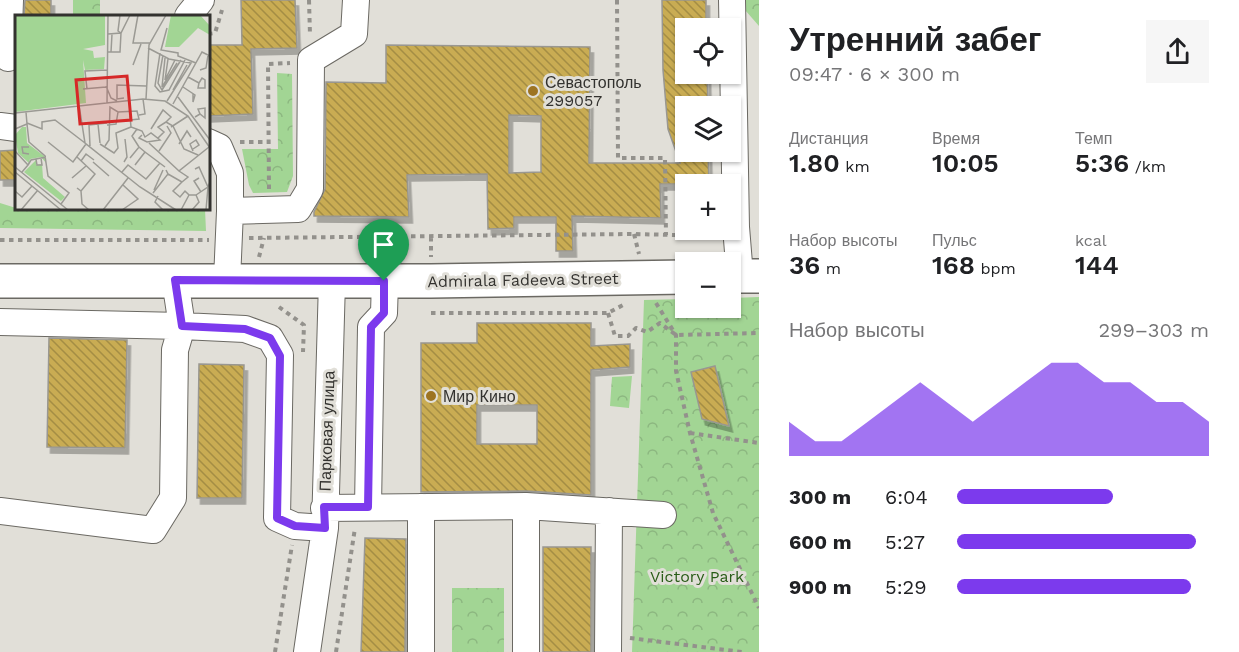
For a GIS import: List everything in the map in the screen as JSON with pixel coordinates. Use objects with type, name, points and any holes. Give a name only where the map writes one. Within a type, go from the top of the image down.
[{"type":"main road","name":"Admirala Fadeeva Street","points":[[0,281],[384,281],[675,277]]},
{"type":"street","points":[[8,58],[10,0]]},
{"type":"street","points":[[189,15],[201,0]]},
{"type":"street","points":[[230,211],[298,209],[310,189],[311,60],[354,34],[356,0]]},
{"type":"street","points":[[732,0],[736,227],[743,276]]},
{"type":"street","points":[[0,126],[15,128]]},
{"type":"street","points":[[221,142],[219,147],[230,173],[226,280]]},
{"type":"street","points":[[0,511],[153,530],[173,498],[175,350],[182,326],[175,280]]},
{"type":"street","name":"Парковая улица","points":[[307,652],[324,518],[332,281]]},
{"type":"street","points":[[368,507],[371,327],[384,313],[384,281]]},
{"type":"street","points":[[0,322],[245,329],[270,338],[280,356],[277,518],[295,526],[368,507],[526,506],[663,515]]},
{"type":"street","points":[[526,506],[526,652]]},
{"type":"street","points":[[421,507],[421,652]]},
{"type":"street","points":[[608,644],[609,511]]},
{"type":"path","points":[[210,34],[216,33],[221,16],[222,0]]},
{"type":"path","points":[[309,0],[311,42]]},
{"type":"path","points":[[617,0],[618,158],[665,158],[666,235]]},
{"type":"path","points":[[270,189],[268,64],[301,63]]},
{"type":"path","points":[[221,142],[269,142]]},
{"type":"path","points":[[298,209],[305,237]]},
{"type":"path","points":[[634,234],[640,261]]},
{"type":"path","points":[[0,240],[675,235]]},
{"type":"path","points":[[257,267],[264,237]]},
{"type":"path","points":[[431,237],[431,265]]},
{"type":"path","points":[[651,295],[676,335],[676,371],[690,433],[714,513],[759,609]]},
{"type":"path","points":[[431,313],[608,313],[634,299]]},
{"type":"path","points":[[608,313],[615,336],[628,336],[636,328],[647,332],[660,323],[676,335],[759,333]]},
{"type":"path","points":[[690,433],[759,443]]},
{"type":"path","points":[[608,644],[742,652]]},
{"type":"green space","points":[[73,0],[100,0],[100,15],[73,15]]},
{"type":"green space","points":[[746,0],[759,0],[759,26],[745,10]]},
{"type":"green space","points":[[277,73],[292,74],[293,176],[287,192],[253,193],[249,185],[242,149],[278,149]]},
{"type":"green space","points":[[0,203],[15,208],[15,210],[205,210],[206,231],[0,228]]},
{"type":"green space","name":"Victory Park","points":[[759,297],[759,652],[632,652],[644,300],[675,299],[675,318],[741,318],[741,298]]},
{"type":"green space","points":[[632,376],[629,408],[610,406],[612,377]]},
{"type":"green space","points":[[452,588],[504,588],[504,652],[452,652]]},
{"type":"building","points":[[25,0],[51,0],[51,15],[24,15]]},
{"type":"building","points":[[241,0],[295,0],[297,48],[251,49],[253,114],[210,116],[210,45],[242,45]]},
{"type":"building","points":[[662,0],[706,0],[706,18],[675,18],[675,84],[707,84],[708,96],[675,96],[675,149],[668,129],[663,70]]},
{"type":"building","points":[[386,45],[590,47],[589,163],[708,162],[709,174],[675,174],[675,184],[660,184],[661,218],[572,216],[573,251],[556,251],[556,217],[514,217],[514,228],[488,229],[487,174],[407,175],[409,217],[314,216],[325,189],[326,82],[386,83]],"holes":[[[509,115],[541,116],[541,172],[509,173]]]},
{"type":"building","points":[[15,150],[15,180],[0,180],[0,151]]},
{"type":"building","points":[[477,323],[591,323],[591,346],[630,344],[630,367],[591,370],[591,495],[526,491],[421,492],[421,343],[477,343]],"holes":[[[477,405],[537,405],[537,444],[477,444]]]},
{"type":"building","points":[[49,338],[127,340],[125,448],[47,447]]},
{"type":"building","points":[[199,364],[244,365],[242,498],[197,498]]},
{"type":"building","points":[[715,366],[729,426],[702,419],[691,372]]},
{"type":"building","points":[[365,538],[406,539],[405,652],[361,652]]},
{"type":"building","points":[[543,547],[591,547],[591,652],[543,652]]},
{"type":"place","name":"Севастополь 299057","points":[[533,91]]},
{"type":"place","name":"Мир Кино","points":[[431,396]]},
{"type":"route","points":[[175,280],[384,281],[384,313],[371,327],[368,507],[324,507],[325,528],[295,526],[277,518],[280,356],[270,338],[245,329],[182,326],[175,280]]}]
